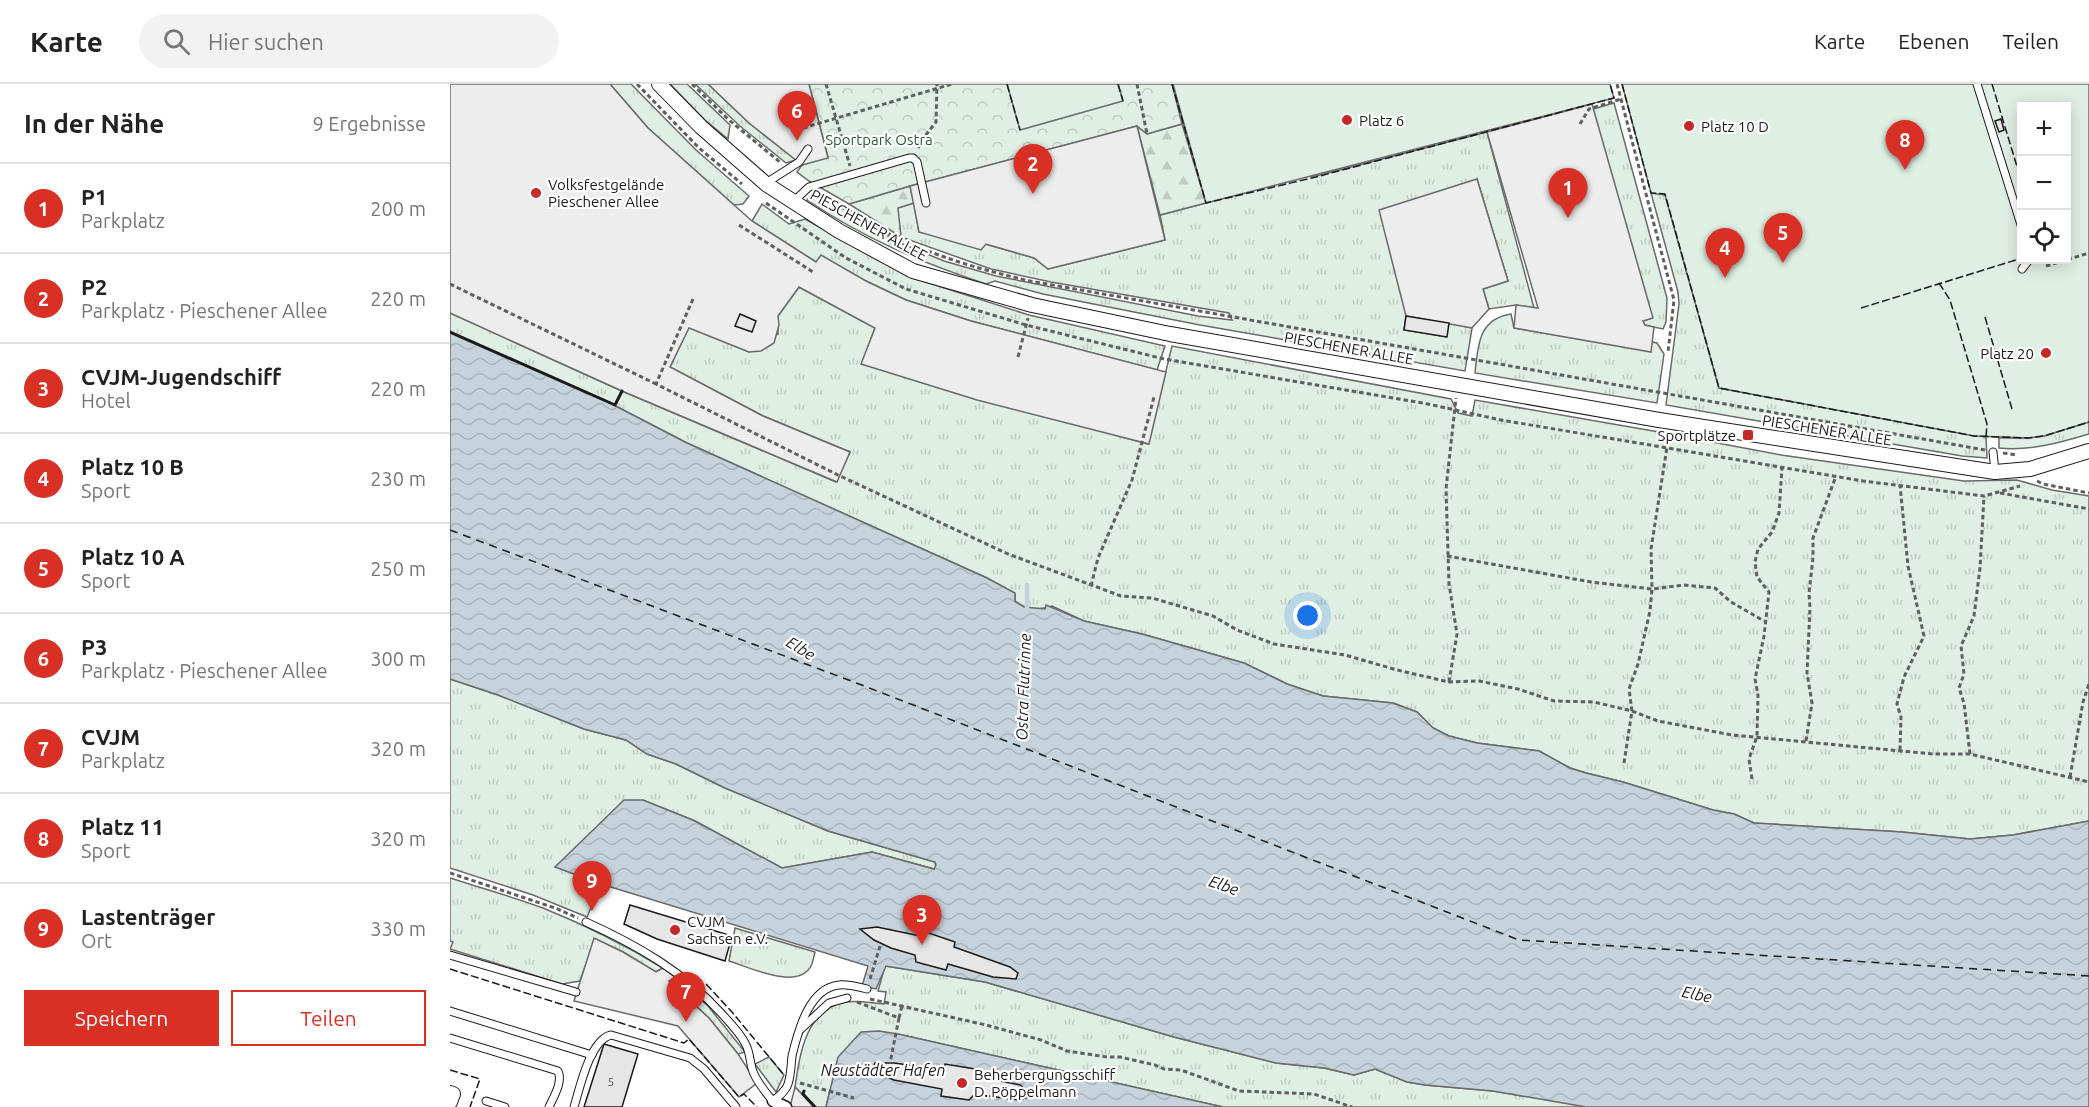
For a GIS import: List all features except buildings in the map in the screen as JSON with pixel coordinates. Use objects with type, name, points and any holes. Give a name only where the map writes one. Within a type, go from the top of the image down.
[{"type":"street","name":"PIESCHENER ALLEE","points":[[659,84],[701,127],[766,184],[839,231],[913,271],[1032,305],[1170,334],[1748,435],[1995,472],[2030,469],[2089,451]]},
{"type":"street","points":[[775,1104],[786,1107]]},
{"type":"lane","points":[[1977,84],[2017,212]]},
{"type":"lane","points":[[766,184],[799,162],[808,149]]},
{"type":"lane","points":[[793,202],[809,187],[852,173],[913,158],[917,162],[926,203]]},
{"type":"lane","points":[[2022,269],[2026,264]]},
{"type":"lane","points":[[1993,452],[1995,472]]},
{"type":"lane","points":[[586,921],[626,940],[673,969],[706,997],[745,1042],[751,1054],[754,1076],[775,1104],[786,1089],[799,1031],[813,1002],[825,990],[839,984],[867,989]]},
{"type":"lane","points":[[450,955],[576,992]]},
{"type":"lane","points":[[799,1031],[829,1003],[847,998]]},
{"type":"lane","points":[[450,1011],[592,1055]]},
{"type":"lane","points":[[574,1107],[599,1041],[611,1035],[680,1053],[690,1058],[704,1068],[736,1107]]},
{"type":"lane","points":[[450,1038],[558,1071],[561,1076],[560,1082],[549,1107]]},
{"type":"lane","points":[[486,1101],[505,1107]]},
{"type":"path","points":[[692,84],[729,120],[788,169]]},
{"type":"path","points":[[826,84],[852,173]]},
{"type":"path","points":[[803,128],[936,86],[952,84]]},
{"type":"path","points":[[1137,84],[1147,134]]},
{"type":"path","points":[[1617,84],[1674,300],[1668,352]]},
{"type":"path","points":[[913,158],[922,140],[936,122],[936,86]]},
{"type":"path","points":[[1580,124],[1589,109],[1621,99]]},
{"type":"path","points":[[809,187],[900,239],[936,255],[1030,281],[1993,452]]},
{"type":"path","points":[[739,225],[813,272]]},
{"type":"path","points":[[2046,266],[2089,253]]},
{"type":"path","points":[[450,284],[838,475],[1008,554],[1120,596],[1152,598],[1213,616],[1237,630],[1274,644],[1345,655],[1449,682],[1479,681],[1518,689],[1554,700],[1594,702],[1632,711],[1658,721],[1732,735],[1933,754],[1970,754],[2089,782]]},
{"type":"path","points":[[656,384],[693,299]]},
{"type":"path","points":[[1018,357],[1032,305]]},
{"type":"path","points":[[1449,682],[1457,634],[1449,584],[1446,489],[1458,384]]},
{"type":"path","points":[[1091,586],[1098,558],[1132,480],[1155,397]]},
{"type":"path","points":[[1624,763],[1632,711],[1629,688],[1638,664],[1652,589],[1651,549],[1667,447]]},
{"type":"path","points":[[1752,779],[1749,759],[1757,736],[1758,695],[1755,679],[1764,636],[1769,592],[1757,577],[1755,562],[1758,549],[1772,532],[1779,513],[1782,468]]},
{"type":"path","points":[[2030,469],[2036,481],[2043,484],[2089,493]]},
{"type":"path","points":[[1806,741],[1812,703],[1807,673],[1813,537],[1836,476]]},
{"type":"path","points":[[1900,485],[1908,566],[1924,636],[1904,677],[1897,704],[1901,717],[1900,750]]},
{"type":"path","points":[[1998,493],[2089,509]]},
{"type":"path","points":[[1970,754],[1964,703],[1959,688],[1964,674],[1961,646],[1974,616],[1980,568],[1984,496]]},
{"type":"path","points":[[1448,556],[1591,582],[1652,589],[1684,585],[1715,588],[1731,602],[1764,621]]},
{"type":"path","points":[[2070,777],[2083,702],[2089,684]]},
{"type":"path","points":[[450,873],[555,908],[586,921]]},
{"type":"path","points":[[867,989],[881,943]]},
{"type":"path","points":[[847,998],[864,998],[986,1025],[1041,1040],[1067,1051],[1120,1057],[1164,1069],[1181,1070],[1239,1091],[1314,1094],[1352,1107]]},
{"type":"path","points":[[847,998],[899,1018]]},
{"type":"path","points":[[890,1063],[902,1006]]},
{"type":"path","points":[[789,1080],[854,1098]]},
{"type":"green space","points":[[610,84],[631,84],[696,150],[749,196],[743,204],[734,205],[648,128]]},
{"type":"green space","points":[[670,84],[687,84],[730,125],[728,139],[705,120]]},
{"type":"green space","points":[[695,84],[708,84],[749,123],[796,160],[786,163],[741,127]]},
{"type":"green space","name":"Sportpark Ostra","points":[[809,84],[1172,84],[1182,124],[1147,134],[1137,126],[849,204],[797,172],[802,165],[828,157]]},
{"type":"green space","points":[[1007,84],[1118,84],[1123,101],[1020,130]]},
{"type":"green space","points":[[1172,84],[1186,84],[1302,176],[1316,176],[1487,132],[1534,308],[1516,305],[1489,309],[1483,289],[1508,281],[1477,179],[1406,316],[1404,330],[1446,337],[1449,323],[1472,328],[1465,371],[1200,325],[1043,294],[995,281],[986,284],[893,248],[807,200],[814,191],[898,242],[944,261],[996,276],[1198,316],[1232,320],[1229,313],[1051,282],[991,269],[901,237],[897,208],[914,203],[919,232],[985,244],[1034,258],[1048,269],[1165,240],[1160,215],[1206,203]]},
{"type":"green space","points":[[1173,84],[1610,84],[1614,98],[1206,203]]},
{"type":"green space","points":[[1622,84],[2089,84],[2089,422],[2044,436],[2028,438],[1974,436],[1719,388],[1665,195],[1651,193]]},
{"type":"green space","points":[[1614,103],[1667,298],[1666,322],[1663,329],[1644,325],[1643,321],[1652,318],[1593,109]]},
{"type":"green space","points":[[1182,124],[1206,203],[1160,215],[1137,126],[1147,134]]},
{"type":"green space","points":[[910,186],[914,203],[898,208],[901,237],[849,204]]},
{"type":"green space","points":[[1651,193],[1665,194],[1719,388],[1986,437],[1987,458],[1962,456],[1666,405],[1679,304],[1678,292]]},
{"type":"green space","points":[[762,204],[789,224],[805,219],[907,276],[1029,315],[1165,346],[1157,370],[971,321],[906,300],[866,281],[816,262],[752,221]]},
{"type":"green space","points":[[799,287],[875,328],[862,364],[1148,444],[1172,346],[1451,399],[1458,413],[1472,416],[1475,400],[1781,455],[1964,481],[2017,480],[2052,490],[2089,496],[2089,821],[2013,835],[1970,839],[1902,832],[1754,823],[1734,814],[1713,810],[1570,768],[1539,751],[1477,743],[1449,736],[1433,728],[1417,712],[1393,703],[1323,696],[1287,684],[1244,663],[1142,634],[1084,621],[1052,606],[1038,609],[1023,606],[1015,601],[1015,594],[987,578],[687,443],[602,399],[450,332],[450,313],[622,391],[836,482],[850,452],[763,416],[670,367],[689,327],[749,352],[778,334],[778,316]]},
{"type":"green space","points":[[1511,314],[1514,328],[1650,351],[1652,342],[1657,343],[1664,354],[1657,403],[1475,373],[1479,344],[1486,328],[1500,317]]},
{"type":"green space","points":[[2089,422],[2089,434],[2033,447],[1999,448],[1999,438],[2044,436]]},
{"type":"green space","points":[[450,679],[584,729],[626,740],[647,754],[676,764],[725,788],[828,831],[935,862],[936,867],[934,869],[872,852],[782,868],[695,821],[643,800],[556,867],[601,884],[587,917],[533,895],[450,868]]},
{"type":"green space","points":[[450,878],[543,908],[619,943],[663,968],[656,972],[623,952],[595,939],[580,981],[562,984],[450,949],[453,942],[450,941]]},
{"type":"green space","points":[[735,928],[815,952],[811,966],[805,973],[796,977],[785,977],[760,972],[729,961]]},
{"type":"green space","points":[[885,966],[985,982],[1174,1037],[1276,1063],[1324,1068],[1354,1075],[1375,1069],[1407,1082],[1493,1091],[1590,1107],[1223,1107],[898,1034],[830,1090],[826,1107],[815,1107],[795,1087],[799,1060],[807,1034],[822,1013],[833,1006],[851,1001],[884,1004],[886,992],[878,991]]},
{"type":"green space","points":[[675,977],[708,1006],[745,1052],[738,1054],[709,1018],[668,980]]},
{"type":"green space","points":[[769,1057],[784,1075],[776,1092],[755,1064]]},
{"type":"shaded area","points":[[450,84],[610,84],[648,128],[752,221],[816,262],[821,255],[866,281],[906,300],[971,321],[1166,372],[1149,444],[977,400],[861,364],[875,328],[799,287],[778,316],[779,325],[774,343],[761,351],[749,352],[689,328],[670,367],[763,416],[850,452],[837,482],[622,391],[450,313]]},
{"type":"shaded area","points":[[708,84],[809,84],[828,158],[802,165],[749,123]]},
{"type":"shaded area","points":[[1592,104],[1653,318],[1643,321],[1645,325],[1654,327],[1651,352],[1514,328],[1516,305],[1538,308],[1487,132]]},
{"type":"shaded area","points":[[1137,126],[1165,240],[1048,269],[1034,258],[986,244],[981,250],[919,232],[910,186]]},
{"type":"shaded area","points":[[1477,179],[1508,281],[1483,289],[1489,309],[1472,328],[1406,316],[1379,210]]},
{"type":"shaded area","points":[[594,938],[656,972],[663,968],[675,977],[669,981],[709,1018],[738,1054],[757,1083],[739,1097],[678,1026],[574,1001]]},
{"type":"shaded area","points":[[795,1087],[814,1107],[790,1107]]},
{"type":"water","name":"Elbe","points":[[450,332],[602,399],[687,443],[987,578],[1015,593],[1015,601],[1024,607],[1045,609],[1046,605],[1084,621],[1142,634],[1244,663],[1287,684],[1323,696],[1393,703],[1417,712],[1433,728],[1449,736],[1477,743],[1539,751],[1570,768],[1713,810],[1734,814],[1754,823],[1902,832],[1970,839],[2013,835],[2089,821],[2089,1107],[1586,1107],[1493,1091],[1407,1082],[1375,1069],[1354,1075],[1324,1068],[1276,1063],[1174,1037],[985,982],[886,966],[876,989],[862,986],[868,966],[601,884],[555,867],[624,800],[643,800],[695,821],[782,868],[872,852],[934,869],[936,865],[935,862],[828,831],[725,788],[676,764],[647,754],[626,740],[584,729],[450,679]]},
{"type":"water","name":"Neustädter Hafen","points":[[879,1031],[1223,1107],[826,1107],[838,1057],[861,1032]]},
{"type":"waterway","name":"Ostra Flutrinne","points":[[1027,585],[1027,612]]},
{"type":"ferry route","points":[[450,530],[859,684],[1519,940],[2089,976]]},
{"type":"fence","points":[[1007,84],[1020,130]]},
{"type":"fence","points":[[1118,84],[1123,101]]},
{"type":"fence","points":[[1172,84],[1206,203],[1316,177],[1614,98],[1610,84]]},
{"type":"fence","points":[[1622,84],[1651,193],[1665,194],[1719,388],[1974,436],[2028,438],[2044,436],[2089,422]]},
{"type":"fence","points":[[1992,84],[2017,166]]},
{"type":"fence","points":[[1861,308],[2017,260]]},
{"type":"fence","points":[[1939,283],[1950,300],[1987,424],[1986,437]]},
{"type":"fence","points":[[1985,317],[2012,409]]},
{"type":"fence","points":[[450,969],[684,1043],[689,1039],[739,1097],[744,1094],[757,1107]]},
{"type":"fence","points":[[706,984],[784,1075]]},
{"type":"fence","points":[[450,1070],[480,1079],[470,1107]]},
{"type":"wall","points":[[450,332],[615,405],[622,391]]},
{"type":"wall","points":[[804,1091],[803,1094],[815,1107]]},
{"type":"place","name":"Platz 6","points":[[1347,120]]},
{"type":"place","name":"Platz 10 D","points":[[1689,126]]},
{"type":"place","name":"P3","points":[[797,141]]},
{"type":"place","name":"Platz 11","points":[[1905,170]]},
{"type":"place","name":"Volksfestgelände Pieschener Allee","points":[[536,193]]},
{"type":"place","name":"P2","points":[[1033,194]]},
{"type":"place","name":"P1","points":[[1568,218]]},
{"type":"place","name":"Platz 10 A","points":[[1783,263]]},
{"type":"place","name":"Platz 10 B","points":[[1725,278]]},
{"type":"place","name":"Platz 20","points":[[2046,353]]},
{"type":"place","name":"Sportplätze","points":[[1748,435]]},
{"type":"place","name":"Lastenträger","points":[[592,911]]},
{"type":"place","name":"CVJM Sachsen e.V.","points":[[675,930]]},
{"type":"place","name":"CVJM-Jugendschiff","points":[[922,945]]},
{"type":"place","name":"CVJM","points":[[686,1022]]},
{"type":"place","name":"Beherbergungsschiff D. Pöppelmann","points":[[962,1083]]}]
